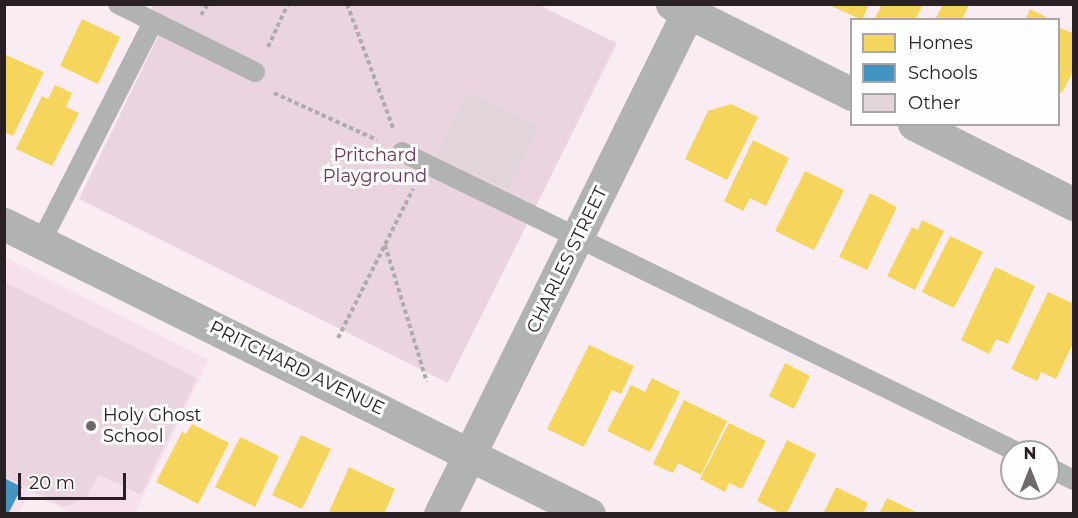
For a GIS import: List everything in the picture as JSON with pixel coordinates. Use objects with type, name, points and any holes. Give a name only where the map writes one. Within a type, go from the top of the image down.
[{"type":"street","points":[[684,7],[850,93]]},
{"type":"street","name":"CHARLES STREET","points":[[440,513],[579,236],[684,7]]},
{"type":"street","points":[[918,126],[1074,204]]},
{"type":"street","name":"PRITCHARD AVENUE","points":[[4,224],[589,513]]},
{"type":"lane","points":[[118,4],[255,72]]},
{"type":"lane","points":[[41,242],[153,22]]},
{"type":"lane","points":[[402,152],[579,236],[1000,444]]},
{"type":"lane","points":[[1060,473],[1074,480]]},
{"type":"path","points":[[288,4],[255,72],[262,87],[402,152]]},
{"type":"path","points":[[347,4],[402,152]]},
{"type":"path","points":[[338,338],[426,163]]},
{"type":"path","points":[[385,244],[427,382]]},
{"type":"shaded area","name":"Holy Ghost School","points":[[4,257],[209,360],[135,513],[70,513],[30,493],[19,513],[5,513]]},
{"type":"green space","name":"Pritchard Playground","points":[[153,5],[539,5],[617,43],[448,383],[79,199],[165,22],[149,14]]},
{"type":"green space","name":"Holy Ghost School","points":[[5,282],[197,378],[141,495],[99,475],[84,499],[64,507],[5,476]]},
{"type":"building: Homes","points":[[827,4],[869,4],[863,18],[858,18]]},
{"type":"building: Homes","points":[[882,4],[917,4],[922,7],[916,18],[875,18]]},
{"type":"building: Homes","points":[[943,4],[969,4],[963,18],[936,18]]},
{"type":"building: Homes","points":[[1030,9],[1048,18],[1026,18]]},
{"type":"building: Homes","points":[[82,19],[120,37],[98,84],[60,66]]},
{"type":"building: Homes","points":[[1060,28],[1074,34],[1074,69],[1062,93],[1060,92]]},
{"type":"building: Homes","points":[[4,54],[44,72],[13,136],[4,132]]},
{"type":"building: Homes","points":[[55,85],[72,93],[66,107],[79,113],[52,166],[16,149],[42,96],[48,99]]},
{"type":"building: Homes","points":[[731,104],[758,117],[727,180],[685,159],[708,111]]},
{"type":"building: Homes","points":[[753,140],[789,158],[766,206],[750,198],[743,211],[724,201]]},
{"type":"building: Homes","points":[[805,171],[844,190],[814,250],[775,231]]},
{"type":"building: Homes","points":[[870,193],[897,207],[867,270],[839,257]]},
{"type":"building: Homes","points":[[922,220],[944,231],[915,290],[887,276],[912,227],[918,230]]},
{"type":"building: Homes","points":[[950,236],[983,252],[954,308],[922,292]]},
{"type":"building: Homes","points":[[995,267],[1035,286],[1008,344],[996,339],[989,354],[961,340]]},
{"type":"building: Homes","points":[[1048,292],[1074,304],[1074,341],[1056,379],[1041,372],[1037,381],[1011,369]]},
{"type":"building: Homes","points":[[589,345],[634,366],[621,394],[612,390],[584,447],[547,429]]},
{"type":"building: Homes","points":[[785,363],[810,376],[794,409],[769,396]]},
{"type":"building: Homes","points":[[652,378],[680,392],[650,452],[607,431],[631,385],[645,392]]},
{"type":"building: Homes","points":[[684,400],[727,421],[701,475],[678,463],[673,473],[653,464]]},
{"type":"building: Homes","points":[[729,423],[766,441],[742,489],[729,483],[725,492],[700,479]]},
{"type":"building: Homes","points":[[192,424],[229,443],[198,504],[156,482],[182,432],[186,434]]},
{"type":"building: Homes","points":[[301,435],[331,449],[302,509],[272,495]]},
{"type":"building: Homes","points":[[240,437],[279,456],[255,507],[215,487]]},
{"type":"building: Homes","points":[[787,440],[816,454],[786,514],[782,514],[757,501]]},
{"type":"building: Homes","points":[[349,467],[395,489],[384,514],[328,514]]},
{"type":"building: Homes","points":[[836,487],[868,503],[863,514],[823,514]]},
{"type":"building: Homes","points":[[887,498],[920,514],[879,514]]},
{"type":"building: Schools","points":[[4,478],[22,487],[8,514],[4,514]]},
{"type":"building: Other","points":[[467,92],[540,127],[509,190],[437,155]]},
{"type":"place","name":"Holy Ghost School","points":[[91,426]]}]
